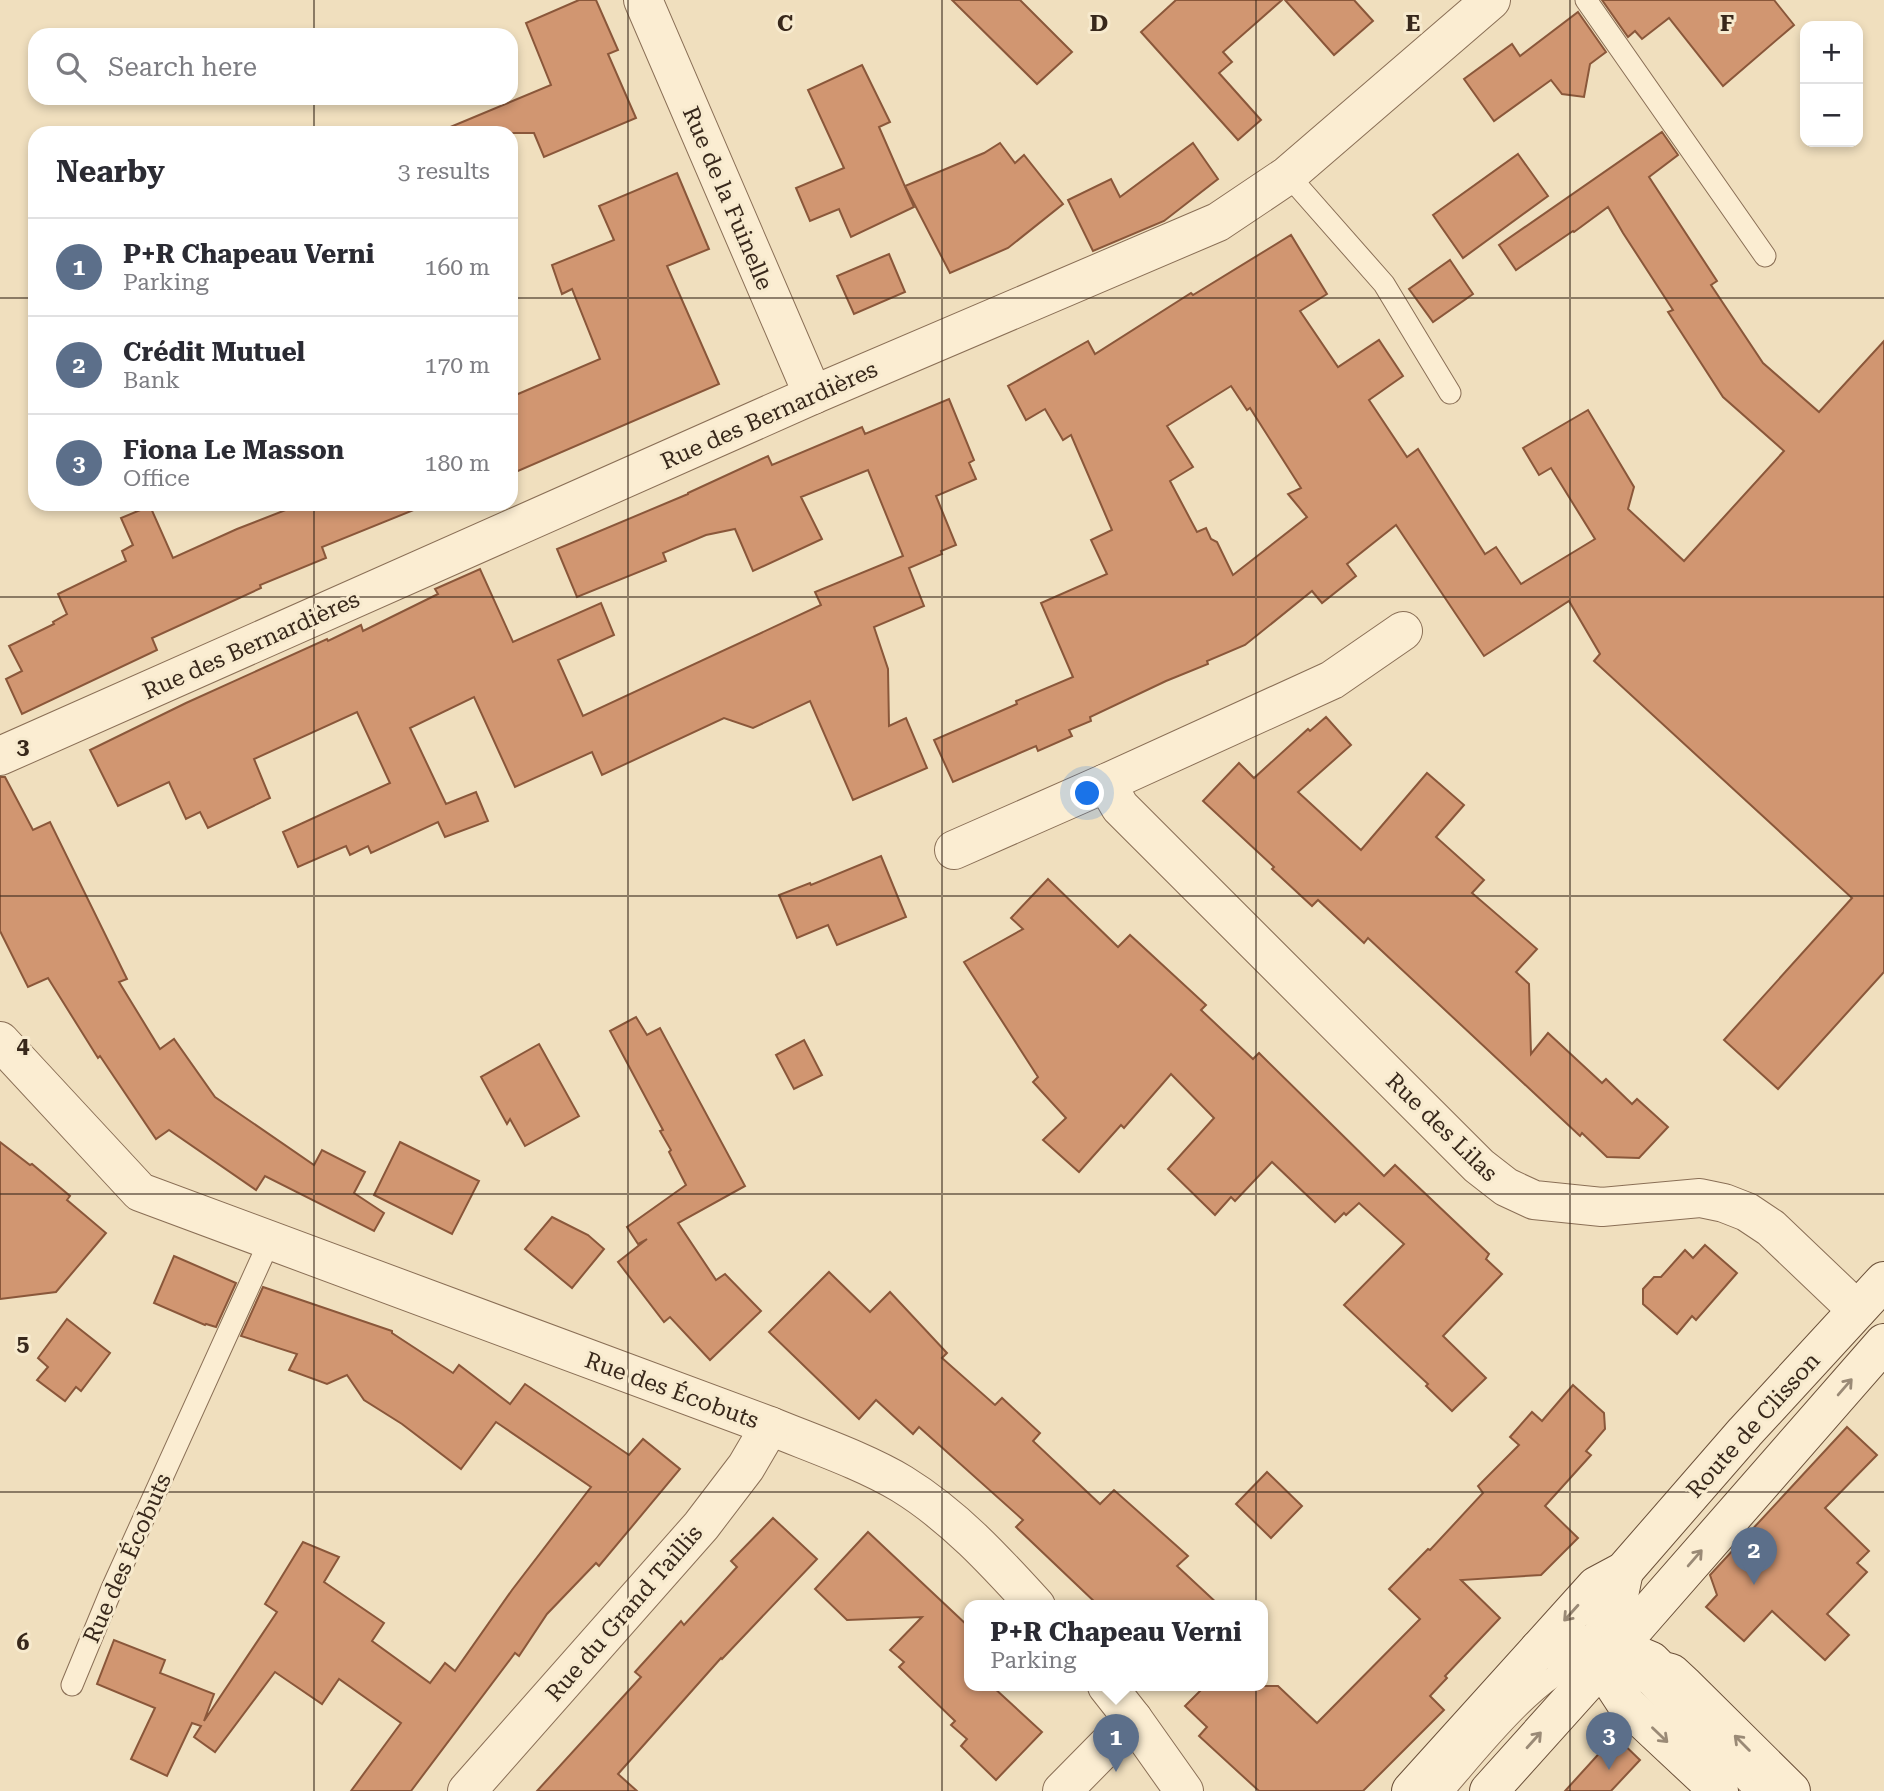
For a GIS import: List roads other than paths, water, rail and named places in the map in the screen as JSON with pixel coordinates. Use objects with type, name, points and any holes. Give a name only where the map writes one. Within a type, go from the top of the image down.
[{"type":"street","name":"Rue de la Fuinelle","points":[[643,0],[813,395]]},
{"type":"street","name":"Rue des Bernardières","points":[[0,756],[813,395],[1217,222],[1288,175],[1491,0]]},
{"type":"street","points":[[954,850],[1332,680],[1403,631]]},
{"type":"street","name":"Rue des Lilas","points":[[1106,783],[1119,807],[1479,1166],[1506,1187],[1534,1200],[1602,1207],[1700,1198],[1724,1203],[1747,1212],[1771,1228],[1857,1310]]},
{"type":"street","name":"Rue des Écobuts","points":[[0,1041],[140,1192],[769,1426],[857,1462],[901,1483],[955,1523],[1030,1600]]},
{"type":"street","name":"Route de Clisson","points":[[1412,1791],[1596,1586],[1624,1570],[1745,1432],[1884,1281]]},
{"type":"street","name":"Route de Clisson","points":[[1489,1791],[1884,1343]]},
{"type":"street","name":"Rue du Grand Taillis","points":[[467,1791],[701,1525],[746,1468],[769,1426]]},
{"type":"street","name":"Route de Clisson","points":[[1607,1654],[1609,1609],[1619,1595],[1624,1570]]},
{"type":"street","points":[[1662,1596],[1666,1613],[1663,1626],[1665,1639],[1673,1660],[1671,1673]]},
{"type":"street","points":[[1539,1649],[1554,1650],[1585,1645],[1607,1654],[1651,1661],[1661,1670],[1671,1673],[1791,1791]]},
{"type":"street","points":[[1607,1654],[1612,1682],[1627,1705],[1719,1791]]},
{"type":"street","points":[[1111,1691],[1184,1791]]},
{"type":"street","points":[[1562,1709],[1589,1701],[1627,1705]]},
{"type":"street","points":[[1062,1791],[1133,1719]]},
{"type":"lane","points":[[1586,0],[1765,256]]},
{"type":"lane","points":[[1288,175],[1384,284],[1450,393]]},
{"type":"lane","name":"Rue des Écobuts","points":[[72,1685],[113,1586],[270,1240]]},
{"type":"lane","points":[[1443,1791],[1515,1711],[1551,1677],[1570,1665],[1607,1654],[1632,1670],[1756,1791]]},
{"type":"place","name":"Crédit Mutuel","points":[[1754,1585]]},
{"type":"place","name":"Fiona Le Masson","points":[[1609,1770]]},
{"type":"place","name":"P+R Chapeau Verni","points":[[1116,1772]]}]
